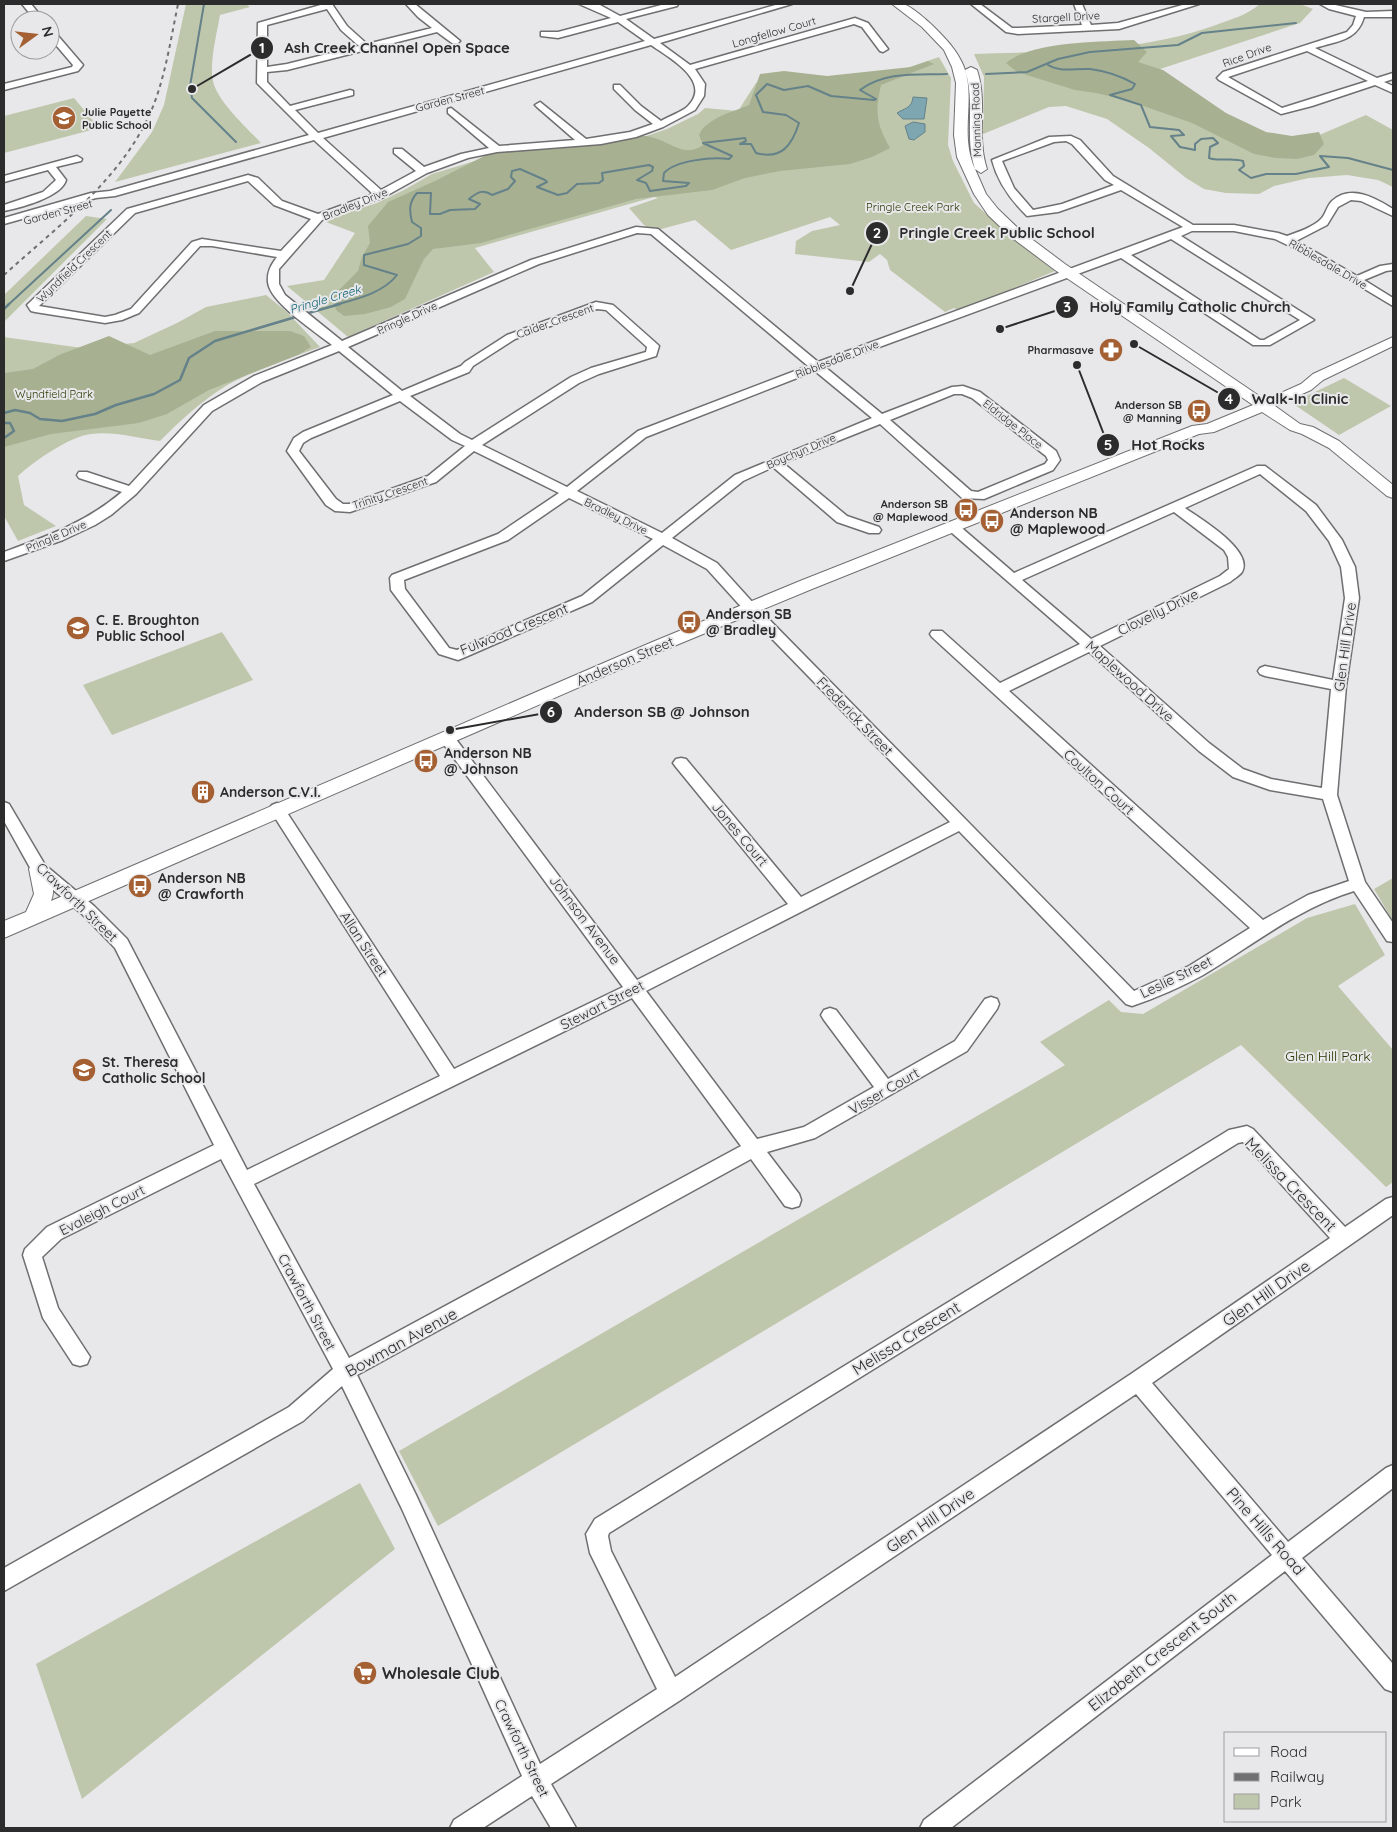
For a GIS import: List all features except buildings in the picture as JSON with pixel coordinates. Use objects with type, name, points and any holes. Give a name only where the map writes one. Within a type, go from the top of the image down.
[{"type":"main road","name":"Manning Road","points":[[897,4],[926,25],[949,49],[958,68],[962,83],[960,135],[963,157],[980,194],[993,212],[1016,234],[1077,272],[1266,400],[1295,427],[1309,430],[1360,464],[1393,493]]},
{"type":"main road","name":"Manning Road","points":[[907,4],[930,18],[948,34],[964,54],[975,78],[975,157],[987,184],[1002,205],[1028,231],[1077,272]]},
{"type":"main road","name":"Anderson Street","points":[[4,930],[277,809],[750,608],[1197,429],[1209,429],[1266,400],[1306,387],[1318,377],[1393,341]]},
{"type":"main road","points":[[34,917],[44,894],[39,869]]},
{"type":"street","points":[[410,4],[438,29],[455,41]]},
{"type":"street","name":"Bradley Drive","points":[[584,4],[597,7],[620,19],[689,68],[700,84],[699,96],[692,108],[660,125],[632,135],[585,143],[497,149],[465,156],[423,171],[380,194],[318,218],[284,255],[274,269],[273,284],[280,297],[400,395],[456,436],[663,539],[712,566],[750,608]]},
{"type":"street","points":[[544,34],[558,35],[674,4]]},
{"type":"street","name":"Garden Street","points":[[4,221],[95,195],[111,194],[788,4]]},
{"type":"street","name":"Stargell Drive","points":[[975,4],[1009,30],[1018,31],[1132,23],[1195,4]]},
{"type":"street","points":[[1078,4],[1087,27]]},
{"type":"street","points":[[1324,4],[1340,10],[1361,14],[1393,14]]},
{"type":"street","points":[[365,47],[344,28],[328,5],[263,23],[262,83],[315,136],[380,194]]},
{"type":"street","name":"Rice Drive","points":[[1361,14],[1357,26],[1350,34],[1226,74],[1222,78],[1281,111],[1309,104],[1393,76]]},
{"type":"street","name":"Longfellow Court","points":[[689,68],[855,21],[865,26],[882,49]]},
{"type":"street","points":[[262,70],[287,67],[438,29]]},
{"type":"street","points":[[777,43],[793,53]]},
{"type":"street","points":[[5,84],[75,69],[78,65],[60,44]]},
{"type":"street","points":[[1308,48],[1393,90]]},
{"type":"street","points":[[617,87],[638,108],[660,125]]},
{"type":"street","points":[[288,109],[350,93]]},
{"type":"street","points":[[540,105],[585,143]]},
{"type":"street","points":[[451,111],[497,149]]},
{"type":"street","points":[[1122,186],[1067,204],[1052,211],[1031,214],[999,172],[997,160],[1053,139],[1067,138],[1076,142],[1100,170],[1122,186],[1191,228]]},
{"type":"street","points":[[398,151],[423,171]]},
{"type":"street","points":[[4,179],[78,159]]},
{"type":"street","points":[[4,206],[47,194],[60,184],[61,180],[50,166]]},
{"type":"street","name":"Wyndfield Crescent","points":[[284,255],[212,243],[202,242],[196,244],[135,311],[118,318],[105,320],[35,309],[33,305],[131,211],[248,178],[254,180],[278,203],[318,218]]},
{"type":"street","name":"Garden Street","points":[[4,227],[100,200],[111,194]]},
{"type":"street","points":[[1288,240],[1326,222],[1334,204],[1346,198],[1356,196],[1366,198],[1393,213]]},
{"type":"street","name":"Ribblesdale Drive","points":[[568,492],[642,434],[878,343],[1077,272],[1191,228],[1234,228],[1278,236],[1288,240],[1393,303]]},
{"type":"street","name":"Pringle Drive","points":[[4,557],[58,537],[106,512],[130,491],[208,408],[258,380],[534,262],[636,230],[654,231],[818,367]]},
{"type":"street","points":[[1122,254],[1257,343],[1266,343],[1308,320],[1172,235]]},
{"type":"street","points":[[1356,280],[1384,268],[1393,267]]},
{"type":"street","name":"Calder Crescent","points":[[400,395],[465,369],[469,364],[511,337],[596,305],[609,307],[653,346],[652,354],[595,371],[575,380],[475,444]]},
{"type":"street","points":[[818,367],[880,419]]},
{"type":"street","name":"Eldridge Place","points":[[963,390],[976,395],[1052,454],[1054,460],[1049,467],[979,496],[967,495],[880,419],[952,391],[963,390]]},
{"type":"street","name":"Trinity Crescent","points":[[400,395],[298,441],[293,451],[331,502],[340,508],[350,508],[432,479],[475,444]]},
{"type":"street","name":"Boychyn Drive","points":[[663,539],[739,478],[880,419]]},
{"type":"street","points":[[774,462],[842,519],[874,530]]},
{"type":"street","name":"Glen Hill Drive","points":[[1014,579],[1261,469],[1311,508],[1335,540],[1348,567],[1352,598],[1339,686],[1329,795],[1358,884],[1393,936]]},
{"type":"street","points":[[83,475],[130,491]]},
{"type":"street","name":"Fulwood Crescent","points":[[568,492],[503,536],[397,578],[398,590],[444,651],[458,654],[587,599],[663,539]]},
{"type":"street","name":"Clovelly Drive","points":[[998,690],[1226,579],[1236,570],[1235,557],[1229,547],[1177,508]]},
{"type":"street","name":"Maplewood Drive","points":[[951,526],[1090,645],[1204,747],[1238,773],[1270,784],[1329,795]]},
{"type":"street","name":"Frederick Street","points":[[750,608],[960,824]]},
{"type":"street","name":"Coulton Court","points":[[937,634],[1262,929]]},
{"type":"street","points":[[1265,671],[1339,686]]},
{"type":"street","name":"Johnson Avenue","points":[[447,738],[636,988],[792,1200]]},
{"type":"street","name":"Jones Court","points":[[681,763],[798,905]]},
{"type":"street","name":"Crawforth Street","points":[[4,808],[39,869],[88,910],[121,944],[242,1182],[345,1371],[409,1502],[536,1781],[564,1828]]},
{"type":"street","name":"Allan Street","points":[[277,809],[452,1080]]},
{"type":"street","name":"Stewart Street","points":[[242,1182],[452,1080],[960,824]]},
{"type":"street","name":"Leslie Street","points":[[960,824],[1132,999],[1194,972],[1292,909],[1358,884]]},
{"type":"street","name":"Visser Court","points":[[755,1148],[809,1133],[961,1046],[991,1004]]},
{"type":"street","points":[[830,1015],[886,1090]]},
{"type":"street","name":"Melissa Crescent","points":[[671,1693],[601,1554],[597,1534],[602,1526],[1234,1135],[1247,1134],[1344,1239]]},
{"type":"street","name":"Evaleigh Court","points":[[80,1357],[50,1312],[32,1255],[54,1233],[225,1148]]},
{"type":"street","name":"Bowman Avenue","points":[[4,1580],[296,1414],[345,1371],[755,1148]]},
{"type":"street","name":"Glen Hill Drive","points":[[462,1828],[671,1693],[1138,1382],[1393,1205]]},
{"type":"street","name":"Pine Hills Road","points":[[1138,1382],[1393,1681]]},
{"type":"street","name":"Elizabeth Crescent South","points":[[932,1828],[1286,1555],[1393,1475]]},
{"type":"green space","points":[[186,4],[246,4],[250,7],[220,15],[214,48],[212,74],[220,97],[233,114],[261,143],[115,182],[152,132],[164,105]]},
{"type":"green space","points":[[1260,4],[1300,4],[1313,9],[1300,23],[1148,73],[1277,142],[1317,136],[1366,115],[1393,130],[1393,187],[1378,180],[1347,175],[1309,178],[1274,186],[1259,194],[1226,193],[1204,189],[1186,178],[1149,148],[1107,119],[1066,106],[1049,107],[983,134],[984,77],[974,54],[1096,49],[1157,41],[1187,34],[1234,19]]},
{"type":"green space","points":[[1134,40],[1147,52],[1138,62],[1163,70],[1226,113],[1266,132],[1292,136],[1319,132],[1324,144],[1314,155],[1297,159],[1254,154],[1192,123],[1126,100],[1075,90],[1017,72],[1006,63],[1032,50],[1085,42]]},
{"type":"green space","name":"Pringle Creek Park","points":[[939,57],[951,78],[948,145],[953,161],[974,203],[1019,243],[1055,271],[959,311],[954,308],[945,312],[890,270],[887,260],[880,254],[869,262],[795,254],[796,241],[812,231],[840,225],[830,217],[731,250],[695,220],[654,231],[644,225],[629,208],[658,198],[654,197],[475,248],[494,272],[348,337],[287,286],[324,280],[355,233],[326,222],[343,214],[377,203],[432,174],[478,160],[620,145],[667,129],[698,114],[705,108],[738,111],[756,83],[784,79],[840,80],[868,78],[895,72]]},
{"type":"green space","points":[[928,61],[934,64],[881,85],[878,118],[890,148],[872,157],[850,164],[780,171],[745,178],[712,190],[636,199],[481,243],[433,249],[424,259],[405,299],[391,307],[365,314],[344,316],[336,310],[333,296],[358,271],[362,257],[370,243],[368,226],[388,202],[498,149],[631,136],[649,136],[683,150],[696,149],[703,145],[699,135],[708,124],[721,116],[749,105],[760,74],[784,71],[827,76],[911,67]]},
{"type":"green space","points":[[74,98],[99,128],[4,153],[4,116]]},
{"type":"green space","points":[[86,216],[107,219],[4,322],[4,295]]},
{"type":"green space","name":"Wyndfield Park","points":[[266,295],[287,312],[320,347],[268,366],[230,384],[195,408],[160,441],[99,433],[73,439],[52,451],[18,476],[24,505],[56,526],[18,541],[4,516],[4,337],[82,348],[134,343],[206,307]]},
{"type":"green space","name":"Wyndfield Park","points":[[215,331],[290,331],[304,336],[311,347],[298,355],[209,390],[167,414],[139,423],[51,434],[4,447],[4,373],[33,369],[59,355],[109,336],[150,355]]},
{"type":"green space","points":[[1344,378],[1391,406],[1339,435],[1292,403]]},
{"type":"green space","points":[[222,632],[253,680],[112,735],[83,685]]},
{"type":"green space","points":[[1393,878],[1393,921],[1374,889]]},
{"type":"green space","name":"Glen Hill Park","points":[[1355,904],[1385,955],[1338,986],[1393,1050],[1393,1182],[1386,1187],[1241,1045],[438,1526],[399,1451],[1065,1065],[1040,1042],[1109,1000],[1121,1012],[1143,1014],[1307,918]]},
{"type":"green space","points":[[360,1483],[395,1549],[82,1799],[36,1664]]},
{"type":"water","points":[[913,97],[927,98],[924,119],[903,119],[897,113],[910,106]]},
{"type":"water","points":[[913,122],[925,124],[925,132],[914,140],[909,139],[905,126]]},
{"type":"waterway","points":[[204,4],[190,86],[192,98],[236,142]]},
{"type":"waterway","points":[[986,74],[1027,72],[1058,59],[1090,52],[1178,45],[1202,33],[1296,23]]},
{"type":"waterway","name":"Pringle Creek","points":[[1048,65],[1064,70],[1090,69],[1102,71],[1119,76],[1135,84],[1132,89],[1110,95],[1141,105],[1150,127],[1179,130],[1184,135],[1171,136],[1180,147],[1195,150],[1195,144],[1201,139],[1213,138],[1218,143],[1210,147],[1209,158],[1243,161],[1244,166],[1239,170],[1251,178],[1266,174],[1296,174],[1329,167],[1320,156],[1348,158],[1393,170]]},
{"type":"waterway","name":"Pringle Creek","points":[[335,305],[361,298],[377,291],[397,275],[364,265],[364,255],[408,244],[421,236],[421,228],[412,222],[410,214],[410,206],[417,193],[431,193],[430,214],[440,214],[450,210],[475,209],[480,204],[469,199],[480,192],[492,195],[508,189],[515,181],[511,177],[512,171],[520,169],[547,182],[537,187],[558,195],[567,193],[577,184],[599,183],[603,180],[602,173],[649,165],[653,167],[652,171],[637,180],[646,183],[650,191],[686,186],[689,183],[663,181],[664,173],[685,162],[704,159],[729,159],[732,156],[703,143],[745,138],[746,141],[740,144],[751,144],[756,153],[765,155],[779,152],[789,144],[799,123],[786,115],[763,112],[756,95],[767,84],[784,90],[808,86],[831,96],[874,100],[876,99],[860,90],[870,84],[891,77],[913,74],[947,74]]},
{"type":"waterway","points":[[8,305],[111,210]]},
{"type":"waterway","name":"Pringle Creek","points":[[305,314],[340,304]]},
{"type":"waterway","points":[[4,309],[8,305]]},
{"type":"waterway","name":"Pringle Creek","points":[[4,413],[15,410],[30,413],[40,419],[62,421],[95,414],[116,405],[154,394],[180,380],[189,358],[215,341],[299,316]]},
{"type":"waterway","name":"Pringle Creek","points":[[4,423],[10,423],[14,431],[4,438]]},
{"type":"railway","points":[[4,275],[68,218],[109,177],[142,130],[162,80],[178,4]]},
{"type":"place","name":"Ash Creek Channel Open Space","points":[[192,89]]},
{"type":"place","name":"Julie Payette Public School","points":[[64,118]]},
{"type":"place","name":"Pringle Creek Public School","points":[[850,291]]},
{"type":"place","name":"Holy Family Catholic Church","points":[[1000,329]]},
{"type":"place","name":"Walk-In Clinic","points":[[1134,344]]},
{"type":"place","name":"Pharmasave","points":[[1111,350]]},
{"type":"place","name":"Hot Rocks","points":[[1077,365]]},
{"type":"place","name":"Anderson SB @ Manning","points":[[1199,411]]},
{"type":"place","name":"Anderson SB @ Maplewood","points":[[966,510]]},
{"type":"place","name":"Anderson NB @ Maplewood","points":[[992,521]]},
{"type":"place","name":"Anderson SB @ Bradley","points":[[689,622]]},
{"type":"place","name":"C. E. Broughton Public School","points":[[78,628]]},
{"type":"place","name":"Anderson SB @ Johnson","points":[[450,730]]},
{"type":"place","name":"Anderson NB @ Johnson","points":[[426,761]]},
{"type":"place","name":"Anderson C.V.I.","points":[[203,792]]},
{"type":"place","name":"Anderson NB @ Crawforth","points":[[140,886]]},
{"type":"place","name":"St. Theresa Catholic School","points":[[84,1070]]},
{"type":"place","name":"Wholesale Club","points":[[365,1673]]}]
